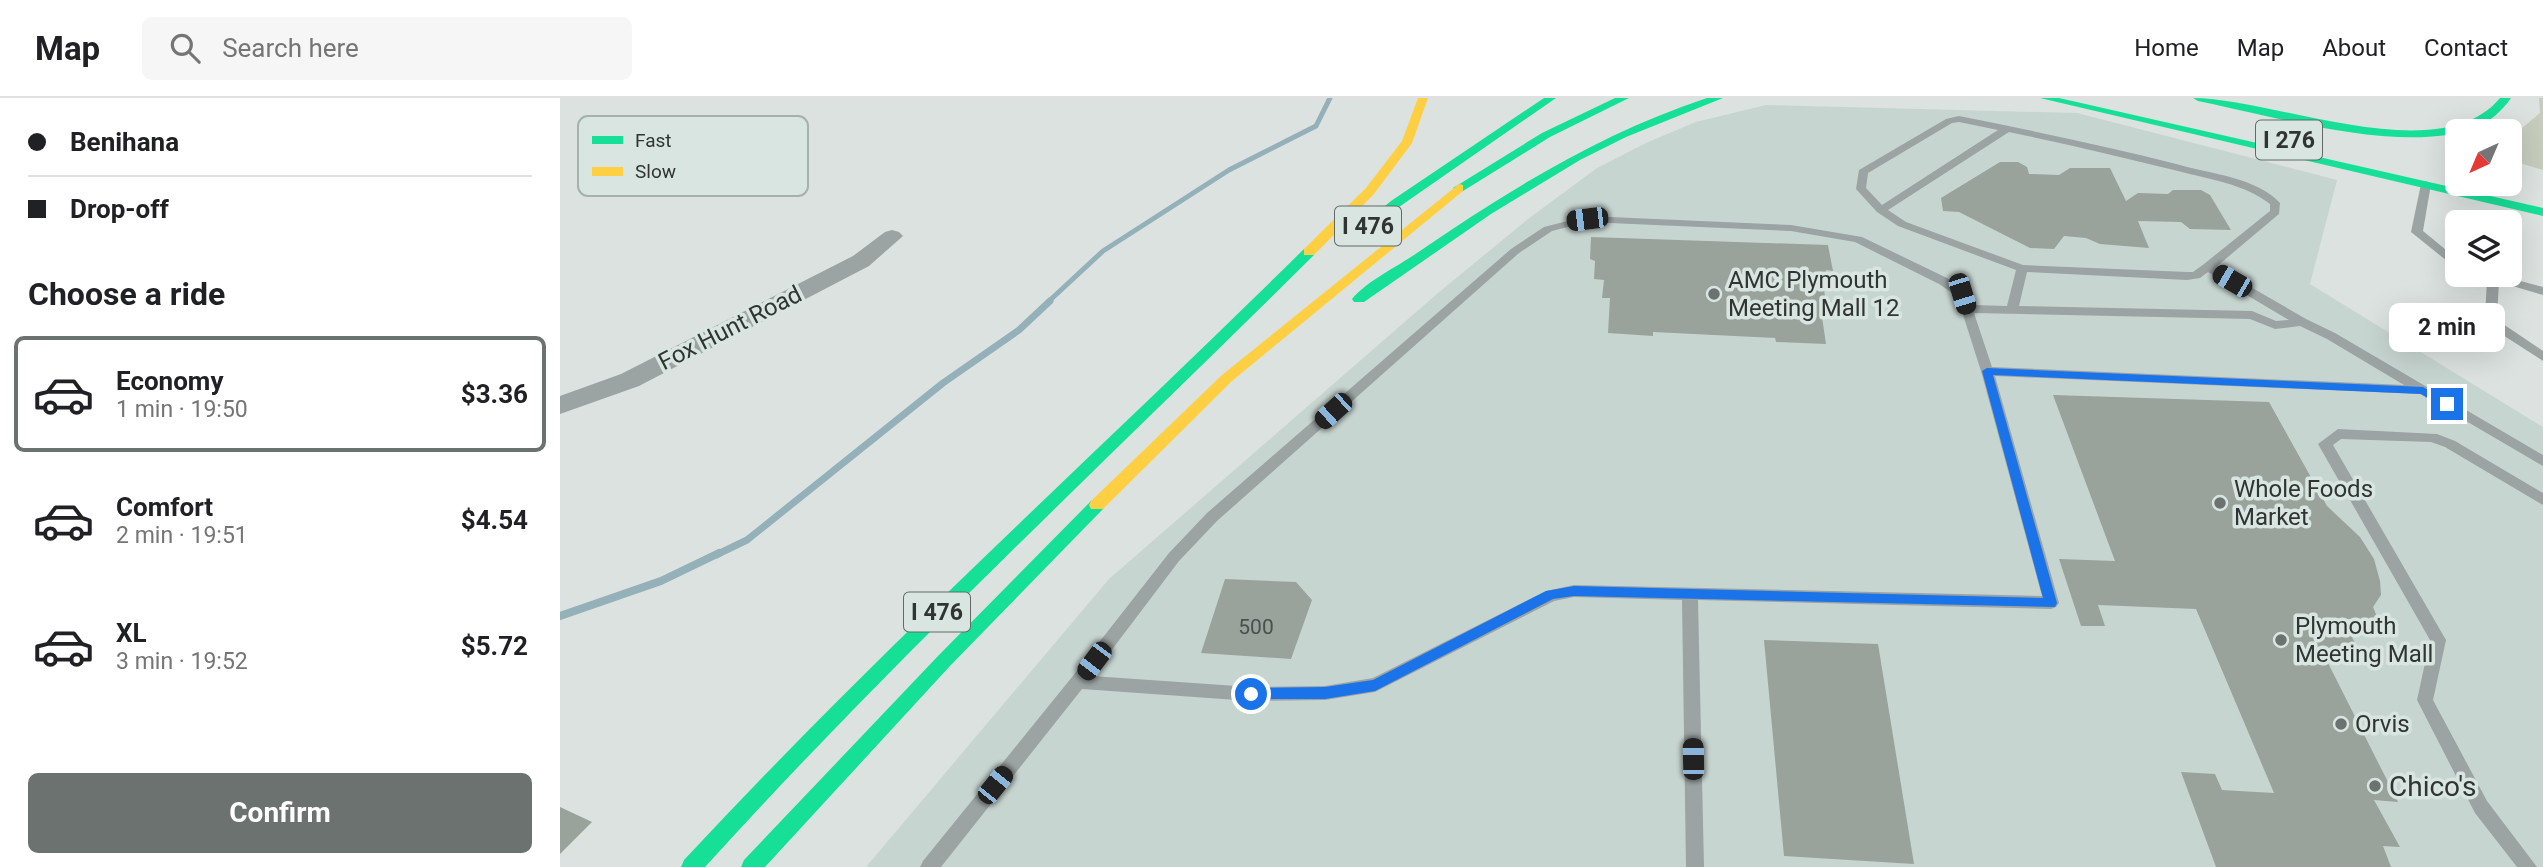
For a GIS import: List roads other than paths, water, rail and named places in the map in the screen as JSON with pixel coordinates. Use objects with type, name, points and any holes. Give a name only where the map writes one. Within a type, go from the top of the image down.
[{"type":"highway","points":[[1195,368],[1370,191],[1408,141],[1423,98]]},
{"type":"highway","name":"I 476","points":[[1333,255],[1395,204],[1551,98]]},
{"type":"highway","name":"I 476","points":[[751,867],[944,661],[1082,520],[1227,378],[1462,186],[1557,129],[1624,98]]},
{"type":"highway","points":[[1346,308],[1459,231],[1608,139],[1659,115],[1718,98]]},
{"type":"highway","points":[[2045,98],[2543,212]]},
{"type":"highway","name":"I 276","points":[[2183,98],[2379,146]]},
{"type":"highway","points":[[2198,98],[2368,128],[2430,131],[2469,126],[2495,112],[2506,98]]},
{"type":"highway","name":"I 276","points":[[2148,105],[2445,179]]},
{"type":"highway","name":"I 276","points":[[2511,196],[2543,204]]},
{"type":"highway","name":"I 476","points":[[691,867],[732,821],[903,646],[1048,503],[1195,368],[1312,272]]},
{"type":"highway","points":[[944,661],[1183,444]]},
{"type":"street","name":"Fox Hunt Road","points":[[560,405],[630,380],[861,261],[892,236]]},
{"type":"lane","points":[[1971,120],[2008,128],[2094,146],[2236,183],[2264,194],[2275,203],[2275,212],[2196,275],[2022,268],[1902,224],[1881,210],[1861,189],[1863,172],[1870,166],[1949,121],[1971,120]]},
{"type":"lane","points":[[1881,210],[2008,128]]},
{"type":"lane","points":[[2426,184],[2417,232],[2445,255]]},
{"type":"lane","points":[[929,867],[1078,682],[1174,557],[1212,517],[1512,253],[1539,232],[1560,222],[1587,219],[1791,228],[1858,239],[1943,281],[1962,294],[1987,371],[2051,603],[1574,591],[1551,595],[1375,685],[1325,693],[1251,694],[1078,682]]},
{"type":"lane","points":[[2208,267],[2543,461]]},
{"type":"lane","points":[[2012,310],[2022,268]]},
{"type":"lane","points":[[2522,285],[2543,291]]},
{"type":"lane","points":[[2489,287],[2491,317],[2496,325],[2543,358]]},
{"type":"lane","points":[[1966,309],[2252,315],[2275,325],[2302,322]]},
{"type":"lane","points":[[1987,371],[2423,390]]},
{"type":"lane","points":[[2528,867],[2481,807],[2425,700],[2438,640],[2325,444],[2338,434],[2432,437],[2450,444],[2543,500]]},
{"type":"lane","points":[[1690,596],[1695,867]]},
{"type":"waterway","points":[[1048,302],[1103,251],[1229,170],[1316,126],[1330,98]]},
{"type":"waterway","points":[[716,555],[747,540],[943,383],[1019,330],[1050,301]]},
{"type":"waterway","points":[[560,616],[661,581],[719,553]]},
{"type":"place","name":"AMC Plymouth Meeting Mall 12","points":[[1714,294]]},
{"type":"place","name":"Whole Foods Market","points":[[2220,503]]},
{"type":"place","name":"Plymouth Meeting Mall","points":[[2281,640]]},
{"type":"place","name":"Orvis","points":[[2341,724]]},
{"type":"place","name":"Chico's","points":[[2375,786]]}]
